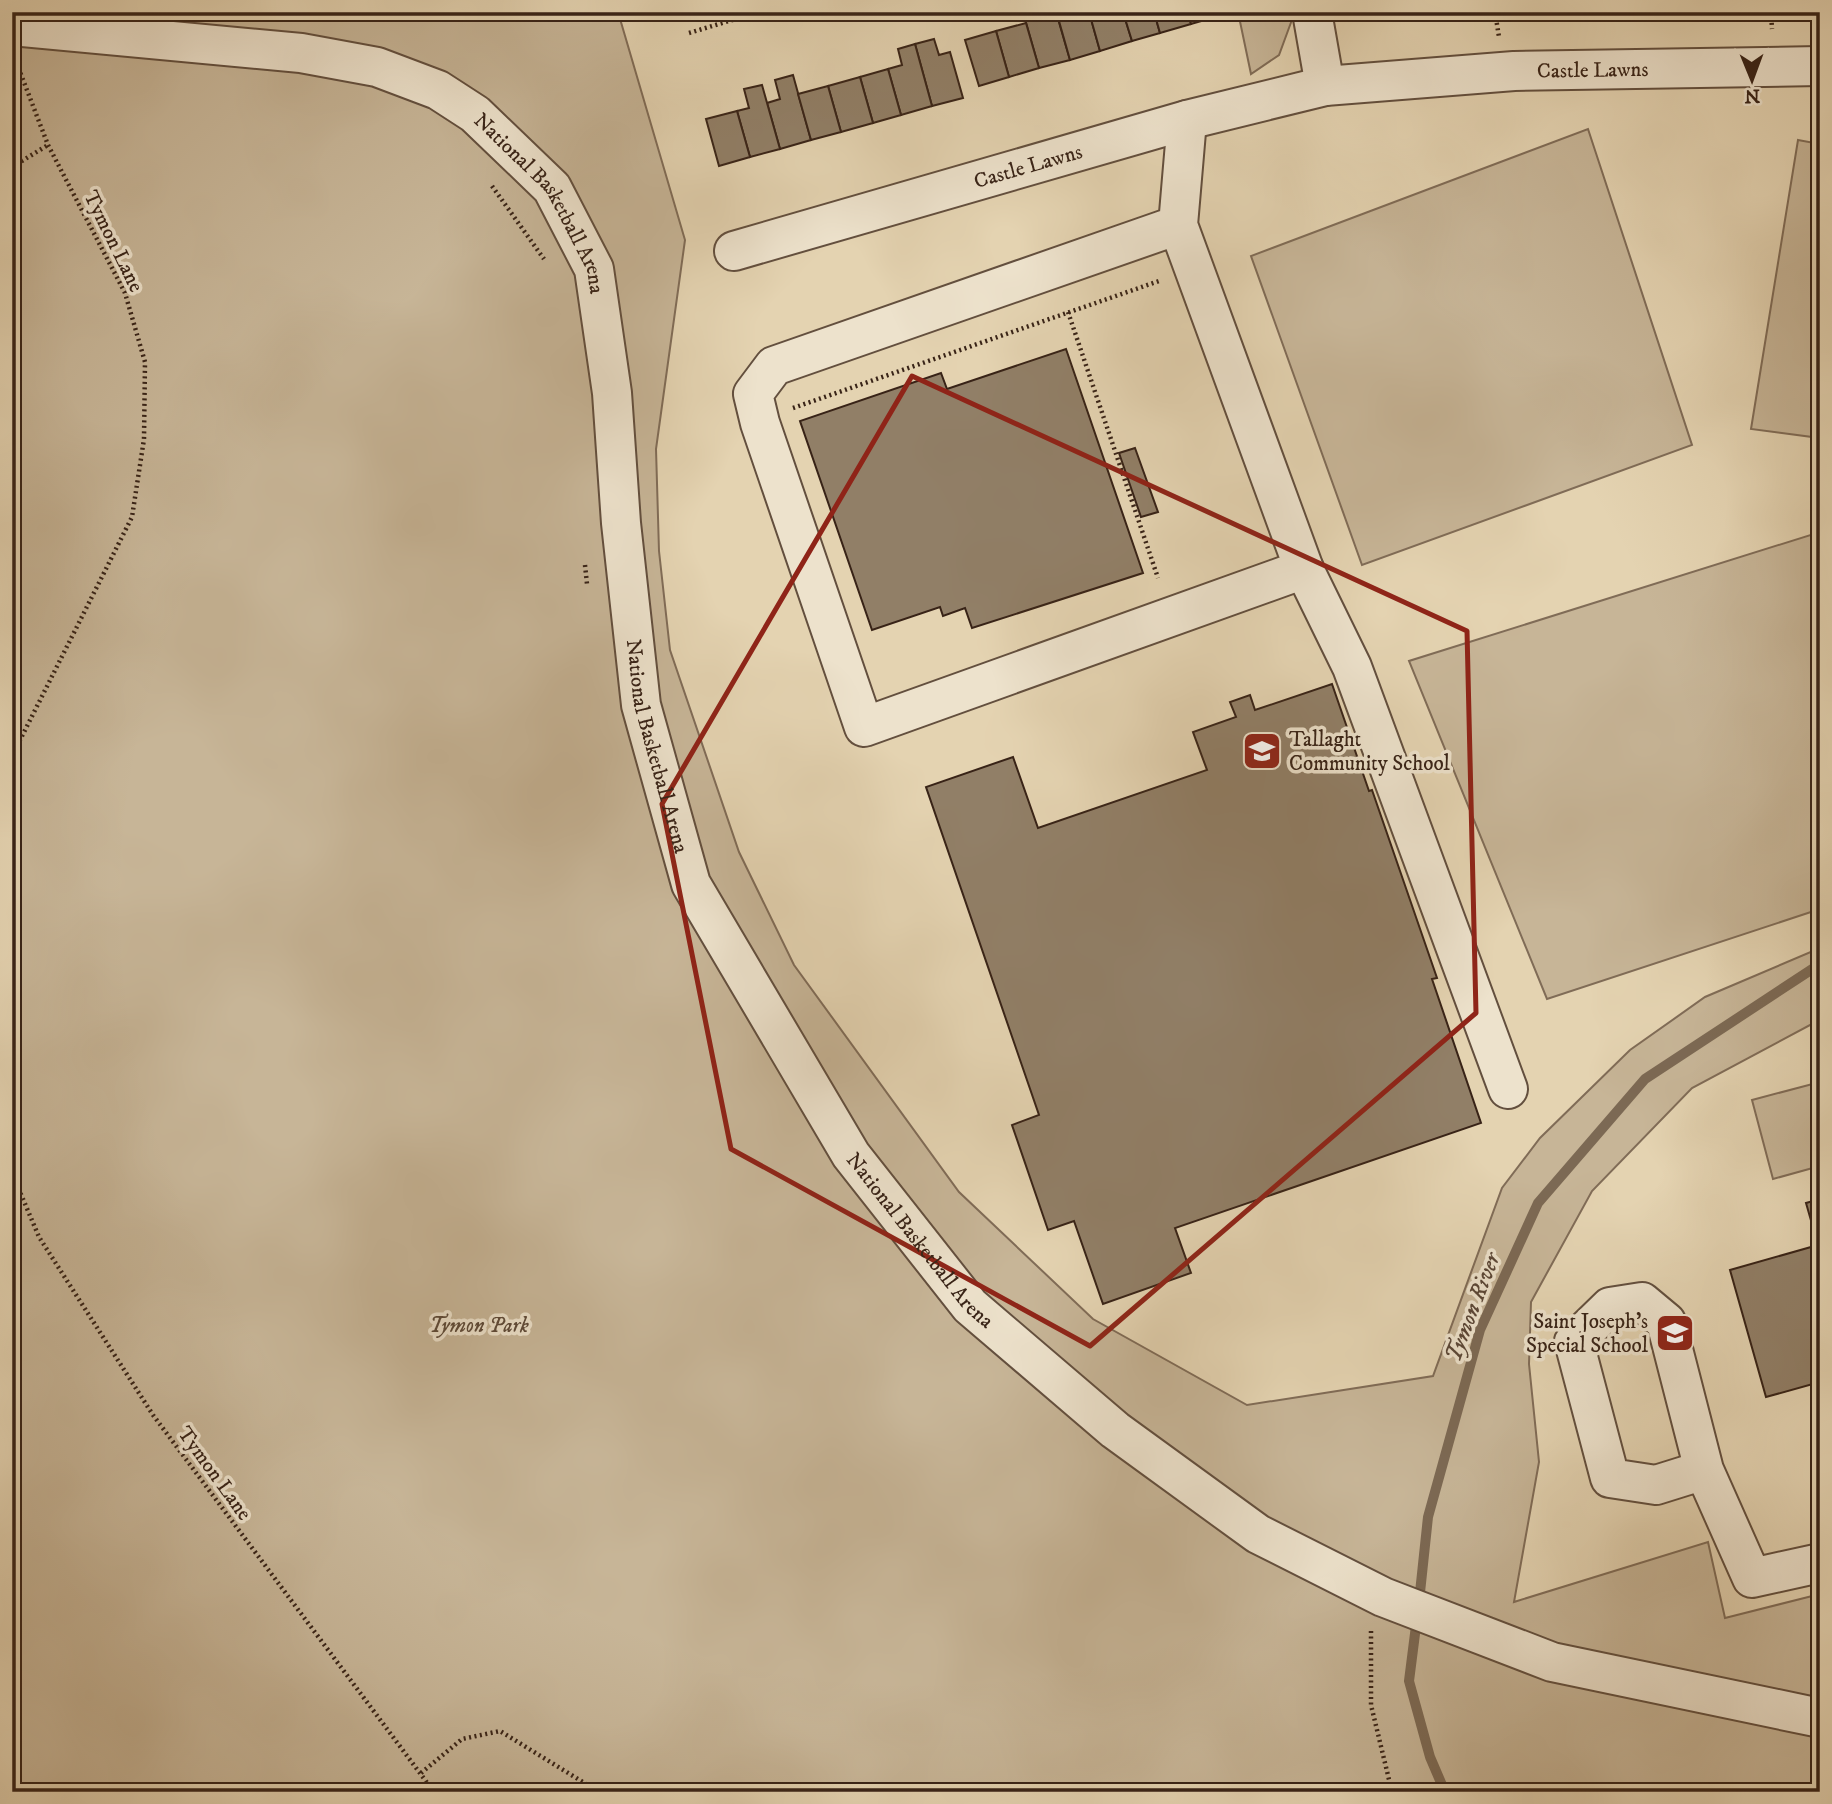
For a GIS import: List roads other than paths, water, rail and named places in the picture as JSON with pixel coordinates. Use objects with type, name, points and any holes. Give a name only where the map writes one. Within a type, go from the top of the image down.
[{"type":"street","points":[[1312,12],[1325,86]]},
{"type":"street","name":"National Basketball Arena","points":[[13,41],[301,53],[377,67],[438,90],[475,114],[552,188],[594,269],[612,393],[621,523],[641,705],[691,884],[851,1155],[970,1306],[1115,1430],[1258,1534],[1377,1608],[1441,1620],[1552,1661],[1820,1717]]},
{"type":"street","name":"Castle Lawns","points":[[734,251],[1187,120],[1325,86],[1514,71],[1820,66]]},
{"type":"street","points":[[1187,120],[1178,225],[1304,569],[1352,667],[1508,1089]]},
{"type":"street","points":[[1178,225],[774,366],[753,394],[760,423],[864,727],[1304,569]]},
{"type":"street","points":[[1704,1470],[1656,1485],[1610,1478],[1574,1342],[1610,1307],[1642,1302],[1666,1322],[1704,1470],[1752,1578],[1820,1563]]},
{"type":"waterway","name":"Tymon River","points":[[1419,1602],[1428,1517],[1480,1330],[1538,1203],[1645,1079],[1820,964]]},
{"type":"waterway","name":"Tymon River","points":[[1417,1618],[1409,1681],[1430,1757],[1445,1792]]},
{"type":"place","name":"Tallaght Community School","points":[[1262,751]]},
{"type":"place","name":"Saint Joseph's Special School","points":[[1675,1333]]},
{"type":"park label","name":"Tymon Park","points":[[479,1325]]}]
